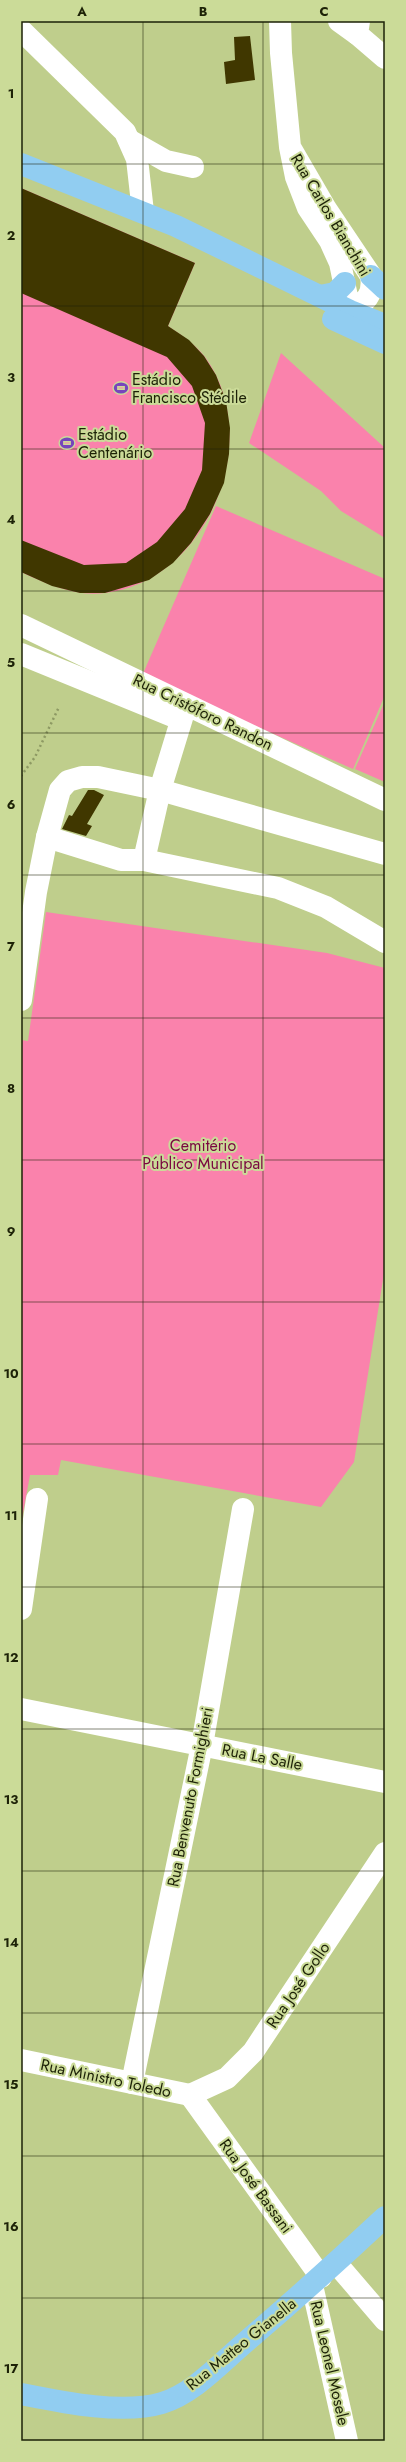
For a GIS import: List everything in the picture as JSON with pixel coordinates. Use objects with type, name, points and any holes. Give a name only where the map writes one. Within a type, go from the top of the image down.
[{"type":"main road","points":[[21,164],[176,226],[350,311],[385,326]]},
{"type":"main road","points":[[176,226],[196,247],[274,289],[385,343]]},
{"type":"main road","points":[[320,296],[335,293],[345,283]]},
{"type":"main road","points":[[274,289],[319,304],[350,311],[362,324],[385,338]]},
{"type":"main road","name":"Rua Matteo Gianella","points":[[21,2394],[73,2404],[133,2407],[162,2402],[201,2380],[323,2275],[385,2217]]},
{"type":"street","name":"Rua Carlos Bianchini","points":[[280,21],[281,54],[290,147],[296,177],[308,208],[330,241],[340,263],[350,311],[367,300],[372,288],[378,283],[326,210],[290,147]]},
{"type":"street","points":[[339,21],[358,27],[385,58]]},
{"type":"street","points":[[21,30],[125,132],[137,160],[143,212]]},
{"type":"street","points":[[129,140],[166,161],[193,167]]},
{"type":"street","name":"Rua Cristóforo Randon","points":[[21,625],[183,711],[385,800]]},
{"type":"street","points":[[21,654],[183,711],[160,790],[144,860]]},
{"type":"street","points":[[21,1000],[29,891],[47,837],[60,790],[68,781],[82,777],[98,777],[160,790],[385,854]]},
{"type":"street","points":[[47,837],[121,860],[144,860],[278,888],[326,907],[385,942]]},
{"type":"street","points":[[21,1609],[37,1499]]},
{"type":"street","name":"Rua Benvenuto Formighieri","points":[[132,2083],[202,1745],[243,1509]]},
{"type":"street","name":"Rua La Salle","points":[[21,1709],[385,1782]]},
{"type":"street","name":"Rua José Gollo","points":[[190,2095],[227,2078],[253,2052],[385,1853]]},
{"type":"street","name":"Rua Ministro Toledo","points":[[21,2060],[190,2095]]},
{"type":"street","name":"Rua José Bassani","points":[[190,2095],[323,2275],[385,2320]]},
{"type":"street","name":"Rua Leonel Mosele","points":[[323,2275],[347,2441]]},
{"type":"path","points":[[21,776],[35,757],[59,707]]},
{"type":"green space","name":"Estádio Francisco Stédile","points":[[21,188],[195,263],[168,326],[188,340],[201,352],[222,390],[229,427],[227,465],[216,501],[198,535],[173,563],[141,583],[105,593],[94,594],[72,591],[51,585],[21,572]]},
{"type":"green space","points":[[281,353],[385,448],[385,538],[341,511],[321,491],[249,443]]},
{"type":"green space","points":[[216,506],[385,579],[385,695],[353,769],[142,676]]},
{"type":"green space","points":[[385,701],[385,782],[355,769]]},
{"type":"green space","name":"Cemitério Público Municipal","points":[[46,912],[327,953],[385,968],[385,1267],[354,1462],[321,1507],[61,1460],[58,1475],[30,1475],[21,1524],[21,1040],[28,1041]]},
{"type":"building","points":[[250,36],[255,80],[226,84],[224,62],[235,60],[234,37]]},
{"type":"building","points":[[21,188],[195,263],[168,326],[189,340],[204,356],[216,375],[226,401],[230,428],[229,454],[224,483],[210,514],[191,543],[173,563],[149,580],[105,593],[80,593],[52,586],[21,572],[21,540],[84,565],[126,563],[157,542],[185,509],[202,470],[205,423],[192,386],[167,357],[21,293]]},
{"type":"building","points":[[88,790],[94,790],[104,795],[87,824],[92,826],[86,836],[62,829],[69,815],[72,816]]},
{"type":"place","name":"Estádio Francisco Stédile","points":[[121,388]]},
{"type":"place","name":"Estádio Centenário","points":[[67,443]]}]
